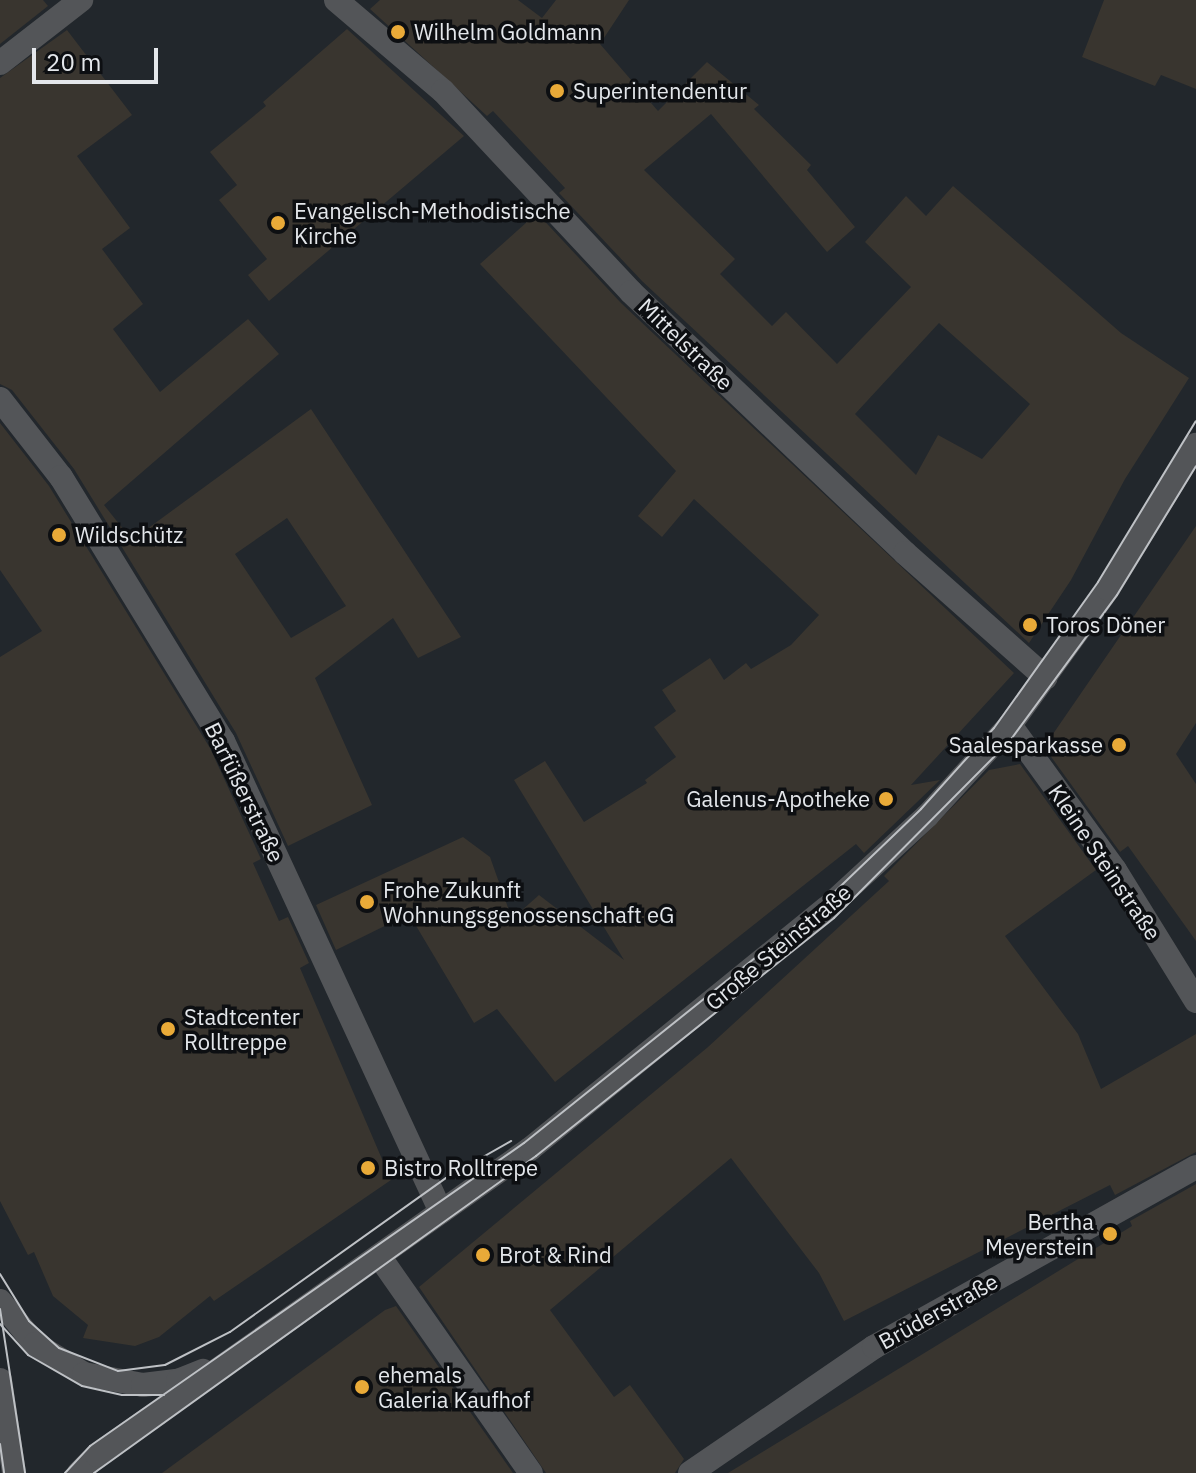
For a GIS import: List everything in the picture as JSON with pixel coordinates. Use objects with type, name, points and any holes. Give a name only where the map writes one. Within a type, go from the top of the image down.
[{"type":"street","points":[[0,63],[81,0]]},
{"type":"street","name":"Mittelstraße","points":[[336,0],[443,91],[631,292],[905,553],[1046,678]]},
{"type":"street","name":"Barfüßerstraße","points":[[0,399],[61,477],[223,741],[441,1212]]},
{"type":"street","name":"Große Steinstraße","points":[[79,1473],[97,1455],[530,1149],[827,908],[927,816],[1010,725],[1046,678],[1108,589],[1196,445]]},
{"type":"street","name":"Kleine Steinstraße","points":[[1010,725],[1115,870],[1196,1001]]},
{"type":"street","name":"Brüderstraße","points":[[690,1473],[874,1347],[1196,1167]]},
{"type":"street","points":[[379,1256],[531,1473]]},
{"type":"street","name":"Große Steinstraße","points":[[0,1301],[35,1344],[84,1374],[108,1381],[178,1381],[255,1345]]},
{"type":"street","points":[[0,1380],[3,1422],[14,1473]]},
{"type":"building","points":[[0,0],[43,0],[48,6],[0,44]]},
{"type":"building","points":[[380,0],[518,0],[542,18],[556,0],[629,0],[600,44],[658,111],[707,62],[759,105],[754,109],[811,165],[807,170],[855,227],[827,252],[711,114],[644,170],[735,259],[720,274],[772,326],[786,312],[837,364],[911,287],[865,242],[906,196],[926,216],[953,186],[1121,333],[1189,378],[1125,479],[1071,580],[1029,643],[642,281],[559,193],[565,188],[493,111],[487,116],[370,9]],"holes":[[[939,323],[1030,404],[982,459],[938,435],[916,475],[855,414]]]},
{"type":"building","points":[[1104,0],[1196,0],[1196,89],[1161,75],[1155,86],[1082,57]]},
{"type":"building","points":[[347,29],[464,136],[269,301],[248,275],[267,259],[219,200],[237,185],[210,152],[266,106],[263,102]]},
{"type":"building","points":[[67,30],[132,115],[77,156],[130,228],[102,249],[143,304],[113,329],[160,392],[248,319],[279,354],[104,505],[132,540],[311,409],[461,637],[418,658],[393,618],[315,678],[372,805],[288,846],[236,733],[74,469],[12,390],[0,384],[0,78]],"holes":[[[287,518],[346,606],[291,638],[235,554]]]},
{"type":"building","points":[[537,213],[621,303],[1014,673],[911,785],[940,780],[864,853],[856,844],[555,1082],[497,1009],[474,1023],[409,914],[336,950],[316,905],[463,837],[490,857],[512,919],[539,895],[624,960],[514,780],[545,761],[584,822],[647,783],[645,780],[676,757],[654,727],[676,711],[662,690],[710,658],[724,680],[746,663],[751,669],[791,645],[819,615],[694,499],[662,537],[638,516],[676,471],[480,264]]},
{"type":"building","name":"Stadtcenter Rolltreppe","points":[[0,423],[49,486],[210,748],[261,859],[253,863],[279,921],[288,917],[309,963],[300,968],[391,1180],[214,1301],[210,1296],[159,1337],[135,1346],[83,1338],[88,1325],[53,1296],[34,1252],[28,1255],[0,1201],[0,657],[42,631],[0,570]]},
{"type":"building","name":"Saalesparkasse","points":[[1196,526],[1196,723],[1176,754],[1196,784],[1196,941],[1128,846],[1120,852],[1044,747]]},
{"type":"building","points":[[1020,764],[1096,870],[1005,936],[1078,1034],[1101,1089],[1196,1034],[1196,1152],[1115,1195],[1110,1185],[844,1321],[819,1273],[731,1158],[550,1310],[614,1397],[630,1385],[684,1459],[675,1473],[546,1473],[419,1287],[708,1047],[889,881],[884,876],[989,770]]},
{"type":"building","points":[[1196,1184],[1196,1473],[728,1473],[1132,1226],[1130,1221]]},
{"type":"building","name":"ehemals Galeria Kaufhof","points":[[396,1306],[513,1473],[162,1473],[385,1310]]},
{"type":"tram line","points":[[65,1473],[90,1446],[524,1143],[822,904],[921,809],[994,728],[1098,582],[1196,421]]},
{"type":"tram line","points":[[94,1473],[536,1156],[834,918],[1009,742],[1117,595],[1196,466]]},
{"type":"tram line","points":[[0,1274],[29,1321],[59,1348],[118,1371],[165,1365],[230,1332],[446,1178],[511,1141]]},
{"type":"tram line","points":[[0,1309],[25,1473]]},
{"type":"tram line","points":[[0,1324],[28,1355],[82,1386],[122,1395],[164,1395]]},
{"type":"tram line","points":[[0,1444],[4,1473]]},
{"type":"place","name":"Wilhelm Goldmann","points":[[398,32]]},
{"type":"place","name":"Superintendentur","points":[[557,91]]},
{"type":"place","name":"Evangelisch-Methodistische Kirche","points":[[278,223]]},
{"type":"place","name":"Wildschütz","points":[[59,535]]},
{"type":"place","name":"Toros Döner","points":[[1030,625]]},
{"type":"place","name":"Saalesparkasse","points":[[1119,745]]},
{"type":"place","name":"Galenus-Apotheke","points":[[886,799]]},
{"type":"place","name":"Frohe Zukunft Wohnungsgenossenschaft eG","points":[[367,902]]},
{"type":"place","name":"Stadtcenter Rolltreppe","points":[[168,1029]]},
{"type":"place","name":"Bistro Rolltrepe","points":[[368,1168]]},
{"type":"place","name":"Bertha Meyerstein","points":[[1110,1234]]},
{"type":"place","name":"Brot & Rind","points":[[483,1255]]},
{"type":"place","name":"ehemals Galeria Kaufhof","points":[[362,1387]]}]
